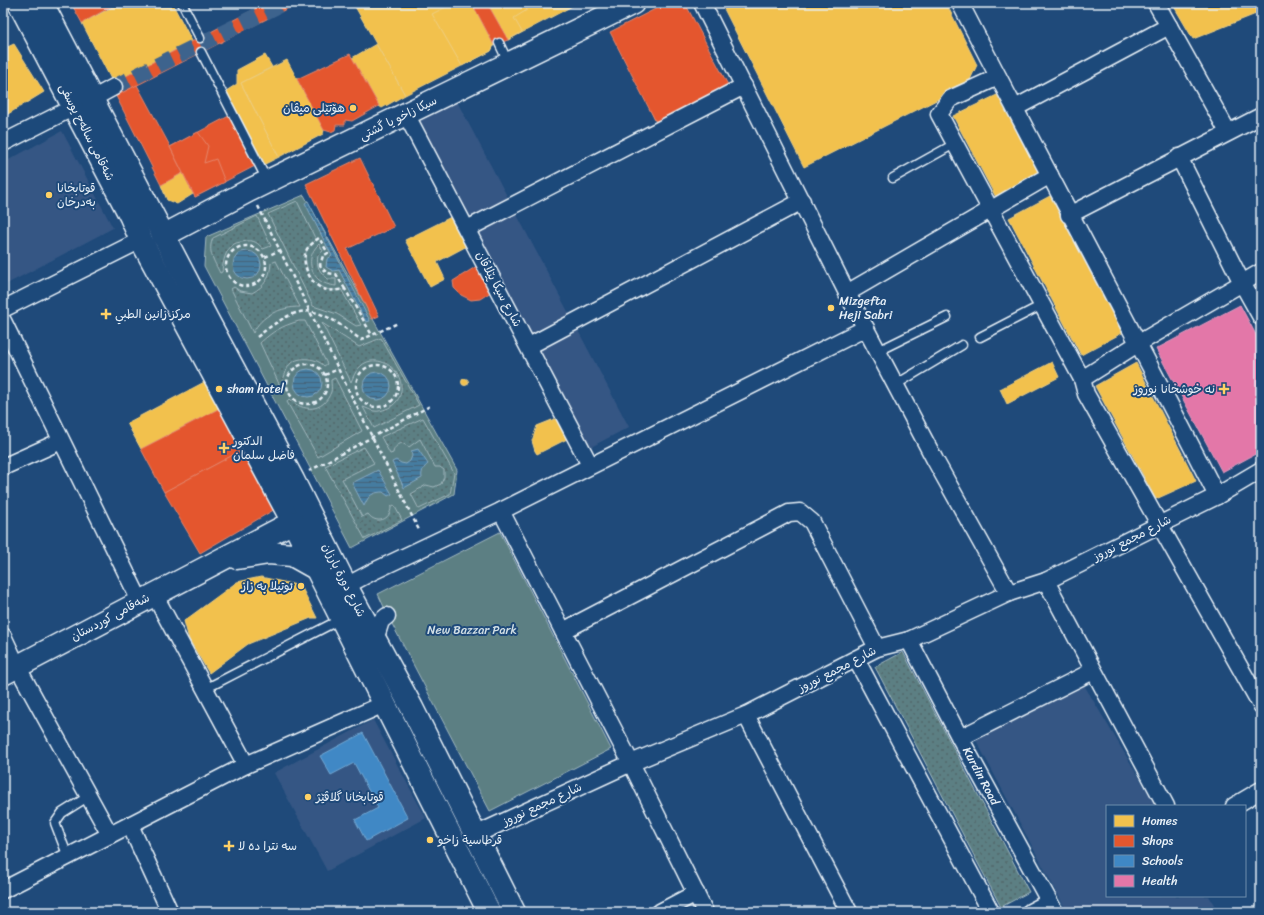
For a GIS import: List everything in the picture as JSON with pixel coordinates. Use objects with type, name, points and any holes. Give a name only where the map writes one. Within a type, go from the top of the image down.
[{"type":"main road","name":"شەقامی سالەح یوسفی","points":[[20,3],[83,103],[167,243]]},
{"type":"main road","name":"شەقامی سالەح یوسفی","points":[[42,3],[131,217],[153,262]]},
{"type":"main road","name":"سیکا زاخو یا گشتى","points":[[167,243],[259,186],[633,3]]},
{"type":"main road","name":"شارع دورة بارزان","points":[[167,243],[293,480],[346,586],[412,708],[514,912]]},
{"type":"main road","name":"شارع دورة بارزان","points":[[153,262],[293,522],[490,912]]},
{"type":"main road","name":"شەقامی کوردستان","points":[[10,670],[293,522]]},
{"type":"main road","name":"شەقامی کوردستان","points":[[218,561],[269,553],[292,555],[317,569]]},
{"type":"street","points":[[702,3],[866,328],[935,460],[1009,593]]},
{"type":"street","points":[[960,3],[1070,215],[1139,343],[1217,496]]},
{"type":"street","points":[[1156,3],[1228,132]]},
{"type":"street","points":[[1015,108],[1169,26]]},
{"type":"street","points":[[998,77],[950,99],[939,114],[1082,379],[1086,394],[1261,705]]},
{"type":"street","points":[[467,229],[744,86]]},
{"type":"street","points":[[3,143],[114,87]]},
{"type":"street","name":"شارع سيكا پێلاڤان","points":[[406,114],[529,346],[590,465]]},
{"type":"street","points":[[1070,215],[1261,116]]},
{"type":"street","points":[[1179,158],[1242,283],[1261,317]]},
{"type":"street","points":[[848,293],[1050,175]]},
{"type":"street","points":[[529,346],[802,200]]},
{"type":"street","points":[[3,309],[141,240]]},
{"type":"street","points":[[1082,379],[1139,343],[1261,272]]},
{"type":"street","points":[[3,321],[61,440],[147,598],[205,689],[246,765]]},
{"type":"street","points":[[346,586],[500,511],[866,328]]},
{"type":"street","points":[[3,467],[61,440]]},
{"type":"street","name":"شارع مجمع نوروز","points":[[475,835],[631,763],[746,715],[877,648],[909,640],[1009,593],[1046,581],[1217,496],[1261,470]]},
{"type":"street","points":[[500,511],[631,763],[706,912]]},
{"type":"street","points":[[563,631],[789,513],[800,512],[812,522],[877,648]]},
{"type":"street","points":[[1046,581],[1165,805]]},
{"type":"street","points":[[375,640],[381,621],[387,616]]},
{"type":"street","points":[[3,636],[10,670],[89,796],[110,836]]},
{"type":"street","name":"Kurdin Road","points":[[909,640],[960,738],[1052,907]]},
{"type":"street","points":[[856,659],[991,912]]},
{"type":"street","points":[[960,738],[1093,671]]},
{"type":"street","points":[[3,890],[246,765],[384,704]]},
{"type":"street","points":[[746,715],[849,912]]},
{"type":"street","points":[[1236,805],[1261,790]]},
{"type":"street","points":[[130,825],[170,912]]},
{"type":"street","points":[[660,912],[696,893]]},
{"type":"street","points":[[1030,912],[1052,907]]},
{"type":"lane","points":[[182,3],[200,38]]},
{"type":"lane","points":[[499,43],[509,64]]},
{"type":"lane","points":[[201,52],[259,186]]},
{"type":"lane","points":[[893,178],[956,143]]},
{"type":"lane","points":[[980,337],[1042,305]]},
{"type":"lane","points":[[878,351],[948,318]]},
{"type":"lane","points":[[896,385],[962,345]]},
{"type":"lane","points":[[205,689],[342,619]]},
{"type":"lane","points":[[68,857],[55,824],[62,813],[89,796]]},
{"type":"path","points":[[259,186],[280,250],[426,546]]},
{"type":"path","points":[[345,289],[330,291],[320,287],[311,278],[306,270],[305,259],[307,250],[319,238],[328,253],[323,256],[320,265],[326,272],[336,274],[345,289],[372,335]]},
{"type":"path","points":[[239,247],[252,247],[259,250],[265,257],[267,267],[266,274],[257,284],[251,286],[238,285],[228,276],[226,262],[228,256],[233,250],[239,247]]},
{"type":"path","points":[[265,257],[280,250]]},
{"type":"path","points":[[257,337],[273,324],[296,312],[309,311],[323,314],[340,324],[361,340],[398,323]]},
{"type":"path","points":[[306,363],[313,364],[319,367],[325,375],[328,385],[326,392],[318,402],[305,404],[293,399],[289,394],[287,380],[293,368],[306,363]]},
{"type":"path","points":[[371,366],[385,366],[391,370],[398,382],[396,396],[387,405],[373,407],[367,405],[361,400],[358,394],[356,388],[357,380],[365,369],[371,366]]},
{"type":"path","points":[[325,375],[338,369]]},
{"type":"path","points":[[352,397],[358,394]]},
{"type":"path","points":[[293,480],[430,406]]},
{"type":"shaded area","points":[[453,94],[629,427],[589,448],[413,115]]},
{"type":"shaded area","name":"قوتابخانا به‌درخان","points":[[62,131],[113,228],[3,286],[3,163]]},
{"type":"shaded area","points":[[308,201],[370,321],[366,322],[339,270],[333,271],[326,267],[327,259],[332,256],[305,203]]},
{"type":"shaded area","points":[[247,251],[257,255],[261,265],[257,275],[247,279],[237,275],[233,265],[237,255]]},
{"type":"shaded area","points":[[308,369],[318,373],[322,383],[318,393],[308,397],[298,393],[294,383],[298,373]]},
{"type":"shaded area","points":[[377,372],[387,376],[391,386],[387,396],[377,400],[367,396],[363,386],[367,376]]},
{"type":"shaded area","points":[[418,449],[428,464],[423,470],[422,478],[404,488],[392,462],[396,460],[406,464],[410,461],[412,456],[411,451]]},
{"type":"shaded area","points":[[378,470],[392,494],[388,496],[383,492],[378,492],[368,498],[364,506],[352,483]]},
{"type":"shaded area","points":[[1084,685],[1155,805],[1106,805],[1106,897],[1210,897],[1218,912],[1067,912],[976,740]]},
{"type":"shaded area","points":[[373,720],[426,818],[327,871],[274,773]]},
{"type":"green space","points":[[304,195],[457,470],[454,494],[352,548],[204,266],[206,237]]},
{"type":"green space","points":[[297,201],[316,240],[308,247],[306,251],[307,269],[310,275],[313,280],[323,288],[328,290],[341,289],[361,325],[356,326],[337,314],[313,306],[268,214]]},
{"type":"green space","points":[[257,216],[271,246],[263,249],[256,242],[252,241],[238,242],[234,244],[228,250],[224,260],[222,272],[220,273],[211,252],[211,243],[213,238]]},
{"type":"green space","points":[[319,244],[323,251],[318,255],[317,263],[319,268],[322,274],[328,279],[336,279],[336,286],[320,281],[312,271],[311,257],[315,248]]},
{"type":"green space","points":[[276,261],[300,307],[279,310],[272,313],[261,321],[253,333],[231,289],[234,287],[240,291],[252,293],[257,290],[266,281],[271,263]]},
{"type":"green space","points":[[299,321],[305,321],[327,364],[324,366],[317,361],[299,359],[289,365],[280,386],[260,343],[278,329]]},
{"type":"green space","points":[[322,323],[359,347],[381,338],[419,405],[374,428],[363,407],[372,411],[380,411],[395,404],[400,396],[400,380],[396,372],[390,366],[381,362],[371,361],[358,368],[351,382]]},
{"type":"green space","points":[[335,378],[362,431],[318,457],[287,402],[289,399],[306,408],[318,407],[327,399],[331,391],[331,380]]},
{"type":"green space","points":[[423,418],[454,473],[450,494],[419,509],[411,494],[426,485],[434,487],[441,484],[444,477],[444,470],[440,467],[435,467],[420,439],[409,447],[402,443],[397,445],[393,453],[390,454],[381,437]]},
{"type":"green space","points":[[364,447],[374,463],[342,479],[362,517],[368,514],[375,519],[382,520],[389,515],[391,507],[394,505],[402,520],[365,539],[325,466]]},
{"type":"green space","name":"New Bazzar Park","points":[[500,532],[611,749],[490,811],[391,622],[378,594]]},
{"type":"green space","points":[[903,652],[1029,892],[1001,907],[875,667]]},
{"type":"building: Homes","points":[[120,3],[172,3],[192,41],[113,83],[82,23]]},
{"type":"building: Homes","points":[[353,3],[472,3],[494,45],[491,51],[405,95]]},
{"type":"building: Homes","points":[[454,3],[472,3],[494,45],[491,51],[462,66],[432,14]]},
{"type":"building: Homes","points":[[487,3],[578,3],[508,40]]},
{"type":"building: Homes","points":[[487,3],[524,3],[527,10],[514,18],[522,32],[508,40]]},
{"type":"building: Homes","points":[[721,3],[946,3],[977,65],[968,84],[804,167]]},
{"type":"building: Homes","points":[[1172,3],[1261,3],[1261,12],[1193,39]]},
{"type":"building: Homes","points":[[14,44],[44,92],[3,117],[3,49]]},
{"type":"building: Homes","points":[[376,44],[405,95],[382,108],[379,106],[352,58]]},
{"type":"building: Homes","points":[[265,55],[272,67],[241,83],[279,157],[265,164],[226,91],[237,84],[237,70]]},
{"type":"building: Homes","points":[[287,60],[324,130],[323,134],[279,157],[241,83]]},
{"type":"building: Homes","points":[[671,66],[692,104],[656,122],[649,107],[664,100],[657,87],[666,82],[660,72]]},
{"type":"building: Homes","points":[[354,85],[363,101],[341,115],[332,98]]},
{"type":"building: Homes","points":[[997,95],[1042,180],[999,203],[953,116]]},
{"type":"building: Homes","points":[[184,172],[193,194],[177,204],[167,200],[161,185]]},
{"type":"building: Homes","points":[[1050,196],[1122,333],[1081,355],[1009,218]]},
{"type":"building: Homes","points":[[451,217],[467,246],[437,262],[445,279],[430,287],[405,240]]},
{"type":"building: Homes","points":[[1052,362],[1059,377],[1007,404],[1000,389]]},
{"type":"building: Homes","points":[[1136,363],[1196,481],[1156,499],[1095,386]]},
{"type":"building: Homes","points":[[212,378],[226,405],[141,449],[127,423]]},
{"type":"building: Homes","points":[[465,379],[468,382],[465,385],[462,382]]},
{"type":"building: Homes","points":[[557,418],[567,439],[537,454],[532,441],[537,426]]},
{"type":"building: Homes","points":[[261,577],[301,586],[317,618],[311,618],[248,644],[209,673],[189,639],[184,621],[237,582]]},
{"type":"building: Shops","points":[[71,3],[117,3],[82,23]]},
{"type":"building: Shops","points":[[266,3],[298,3],[116,96],[113,83]]},
{"type":"building: Shops","points":[[472,3],[487,3],[508,40],[494,45]]},
{"type":"building: Shops","points":[[667,3],[685,3],[728,85],[656,122],[610,32]]},
{"type":"building: Shops","points":[[350,54],[379,106],[352,121],[345,120],[345,125],[336,125],[335,130],[331,132],[324,130],[297,79]]},
{"type":"building: Shops","points":[[137,85],[184,172],[161,185],[116,96]]},
{"type":"building: Shops","points":[[229,116],[255,166],[195,197],[170,147]]},
{"type":"building: Shops","points":[[198,132],[208,146],[204,163],[216,159],[225,182],[195,197],[170,147]]},
{"type":"building: Shops","points":[[360,158],[394,227],[347,249],[379,316],[372,319],[306,184]]},
{"type":"building: Shops","points":[[477,266],[491,292],[480,299],[471,300],[461,295],[454,288],[453,281]]},
{"type":"building: Shops","points":[[226,405],[248,447],[164,492],[141,449]]},
{"type":"building: Shops","points":[[248,447],[277,508],[200,553],[164,492]]},
{"type":"building: Schools","points":[[363,733],[408,818],[366,841],[355,820],[378,808],[354,763],[331,775],[320,756]]},
{"type":"building: Health","points":[[1240,305],[1261,344],[1261,451],[1222,472],[1156,349]]},
{"type":"tunnel","points":[[114,87],[283,3]]},
{"type":"place","name":"هۆتێلی میڤان","points":[[353,108]]},
{"type":"place","name":"قوتابخانا به‌درخان","points":[[49,195]]},
{"type":"place","name":"Mizgefta Heji Sabri","points":[[831,308]]},
{"type":"place","name":"مركز زانين الطبي","points":[[106,314]]},
{"type":"place","name":"sham hotel","points":[[219,389]]},
{"type":"place","name":"نه خوشخانا نوروز","points":[[1224,389]]},
{"type":"place","name":"الدكتور فاضل سلمان","points":[[224,448]]},
{"type":"place","name":"ئوتيلا به زاز","points":[[301,586]]},
{"type":"place","name":"قوتابخانا گلاڤێژ","points":[[308,797]]},
{"type":"place","name":"قرطاسية زاخو","points":[[430,840]]},
{"type":"place","name":"سه نترا ده لا","points":[[229,846]]}]
